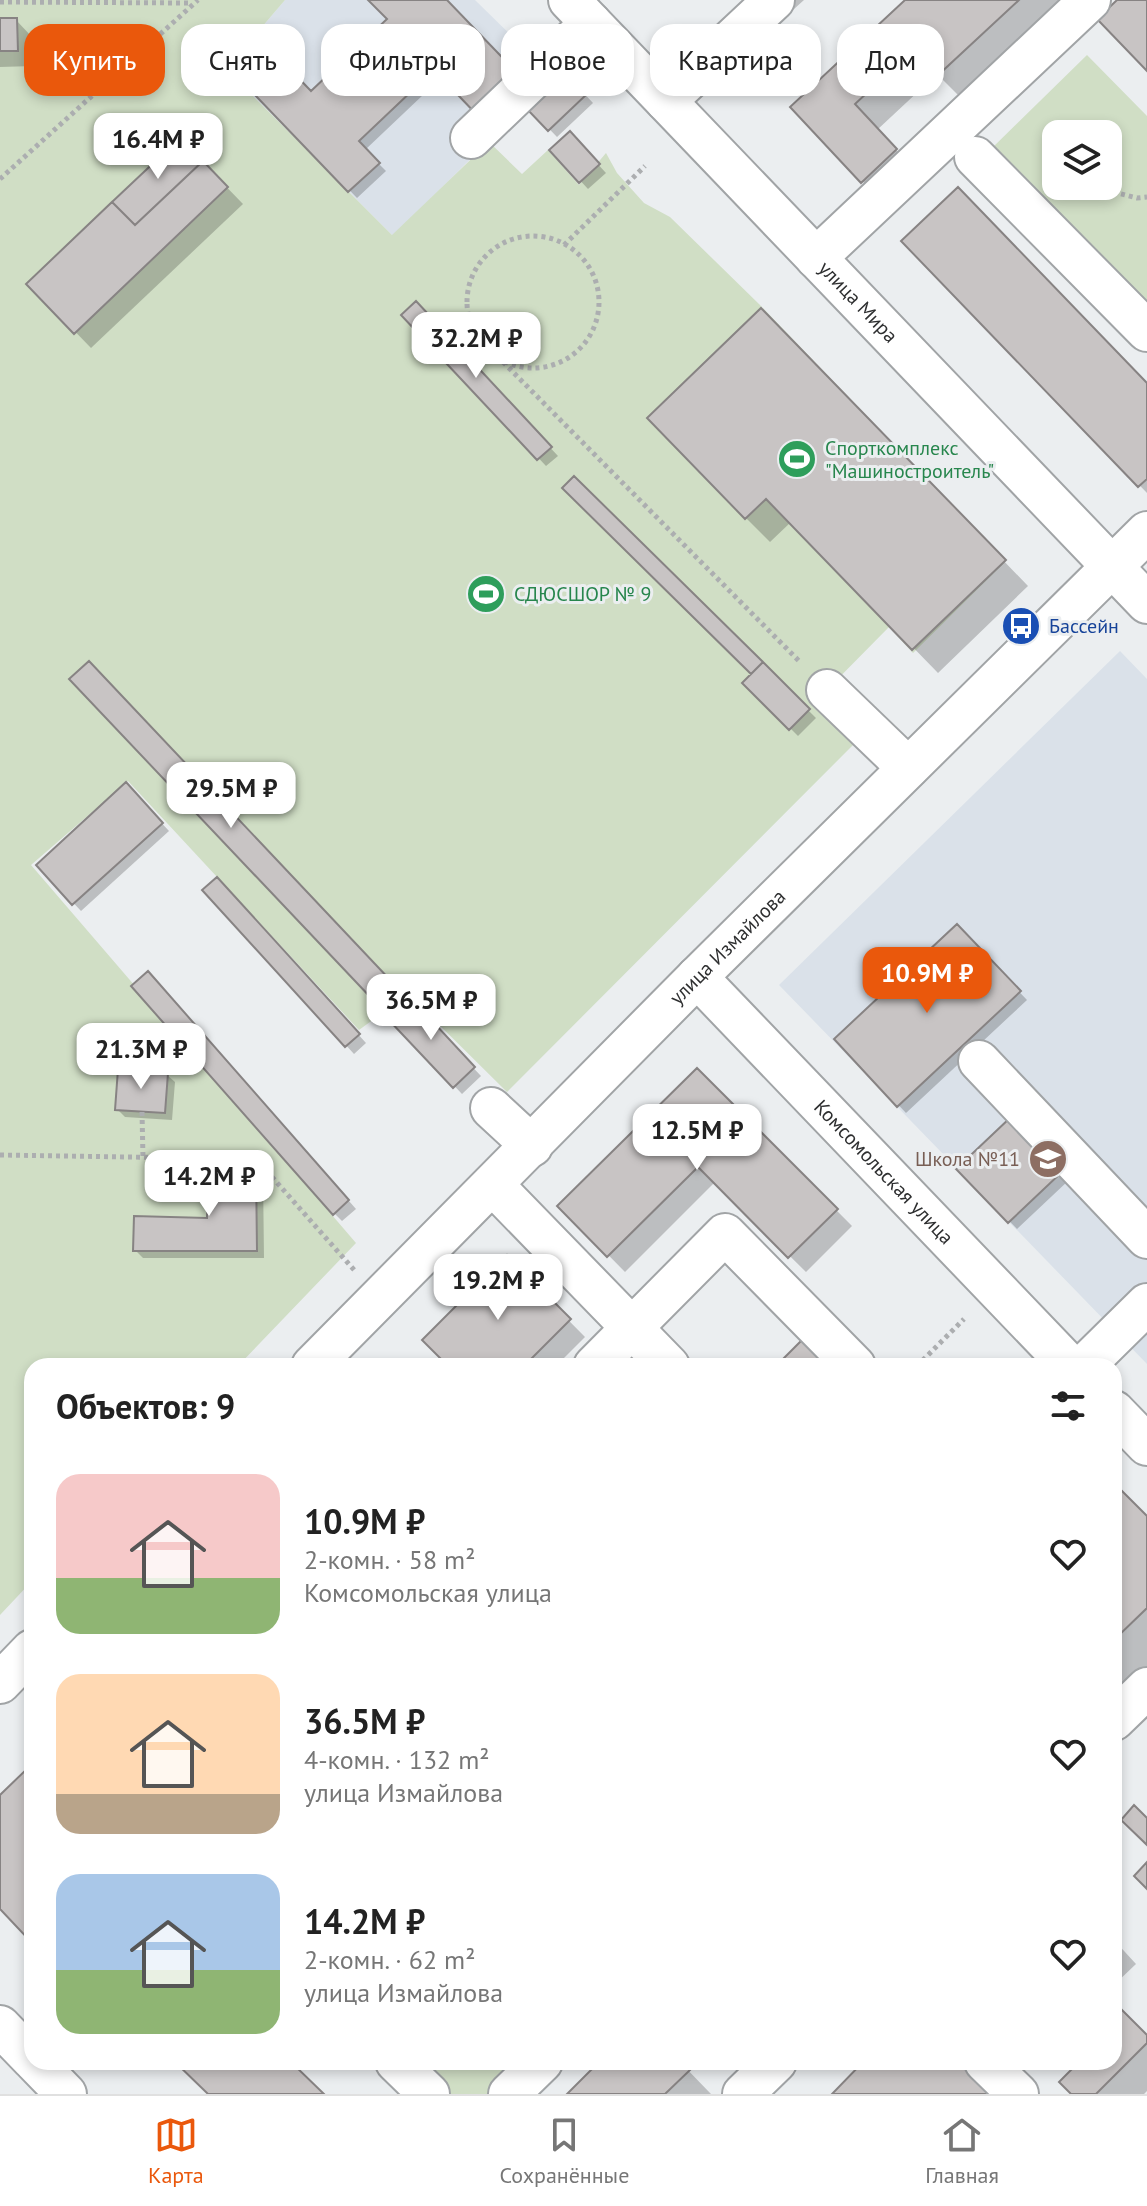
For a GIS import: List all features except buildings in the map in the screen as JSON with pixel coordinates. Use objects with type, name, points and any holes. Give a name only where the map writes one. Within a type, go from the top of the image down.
[{"type":"street","points":[[666,101],[774,0]]},
{"type":"street","points":[[816,258],[1090,0]]},
{"type":"street","points":[[471,138],[580,12]]},
{"type":"street","name":"улица Мира","points":[[580,12],[1147,603]]},
{"type":"street","points":[[975,157],[1147,331]]},
{"type":"street","name":"улица Измайлова","points":[[320,1358],[697,977],[1147,532]]},
{"type":"street","points":[[827,690],[908,768]]},
{"type":"street","name":"Комсомольская улица","points":[[697,977],[1062,1358]]},
{"type":"street","points":[[979,1061],[1147,1238]]},
{"type":"street","points":[[491,1108],[532,1146]]},
{"type":"street","points":[[493,1185],[661,1358]]},
{"type":"street","points":[[602,1358],[725,1234],[847,1358]]},
{"type":"street","points":[[1092,1358],[1147,1304]]},
{"type":"street","points":[[1122,1419],[1147,1445]]},
{"type":"street","points":[[1122,1712],[1147,1688]]},
{"type":"street","points":[[0,2026],[24,2054]]},
{"type":"street","points":[[404,2070],[429,2094]]},
{"type":"street","points":[[509,2094],[534,2070]]},
{"type":"street","points":[[743,2094],[768,2070]]},
{"type":"street","points":[[993,2070],[1018,2094]]},
{"type":"path","points":[[0,179],[191,3],[198,0]]},
{"type":"path","points":[[0,2],[191,3]]},
{"type":"path","points":[[564,245],[645,166]]},
{"type":"path","points":[[1122,194],[1147,197]]},
{"type":"path","points":[[503,362],[525,368],[559,363],[586,343],[596,325],[600,304],[597,284],[588,265],[564,245],[535,236],[515,239],[496,248],[480,263],[469,284],[467,307],[472,329],[485,348],[503,362],[827,690]]},
{"type":"path","points":[[142,1112],[143,1158]]},
{"type":"path","points":[[0,1155],[256,1159],[380,1299]]},
{"type":"path","points":[[925,1358],[964,1319]]},
{"type":"shaded area","points":[[285,0],[475,0],[501,26],[501,96],[534,96],[393,236],[253,96],[305,96],[305,24],[264,24]]},
{"type":"shaded area","name":"Школа №11","points":[[1120,651],[1147,679],[1147,1364],[779,985]]},
{"type":"green space","name":"СДЮСШОР № 9","points":[[0,0],[285,0],[264,24],[181,24],[181,96],[253,96],[392,235],[489,142],[522,174],[548,150],[579,185],[606,153],[617,173],[644,203],[670,217],[759,304],[1006,561],[913,653],[889,627],[815,702],[854,744],[507,1092],[408,994],[359,1030],[128,781],[31,865],[356,1243],[246,1358],[24,1358],[24,1590],[0,1615]]},
{"type":"green space","points":[[1087,55],[1147,116],[1147,309],[990,150]]},
{"type":"green space","points":[[422,2070],[519,2070],[494,2094],[447,2094]]},
{"type":"place","name":"Спорткомплекс \"Машиностроитель\"","points":[[797,459]]},
{"type":"place","name":"СДЮСШОР № 9","points":[[486,594]]},
{"type":"place","name":"Бассейн","points":[[1021,626]]},
{"type":"place","name":"Школа №11","points":[[1048,1159]]}]
